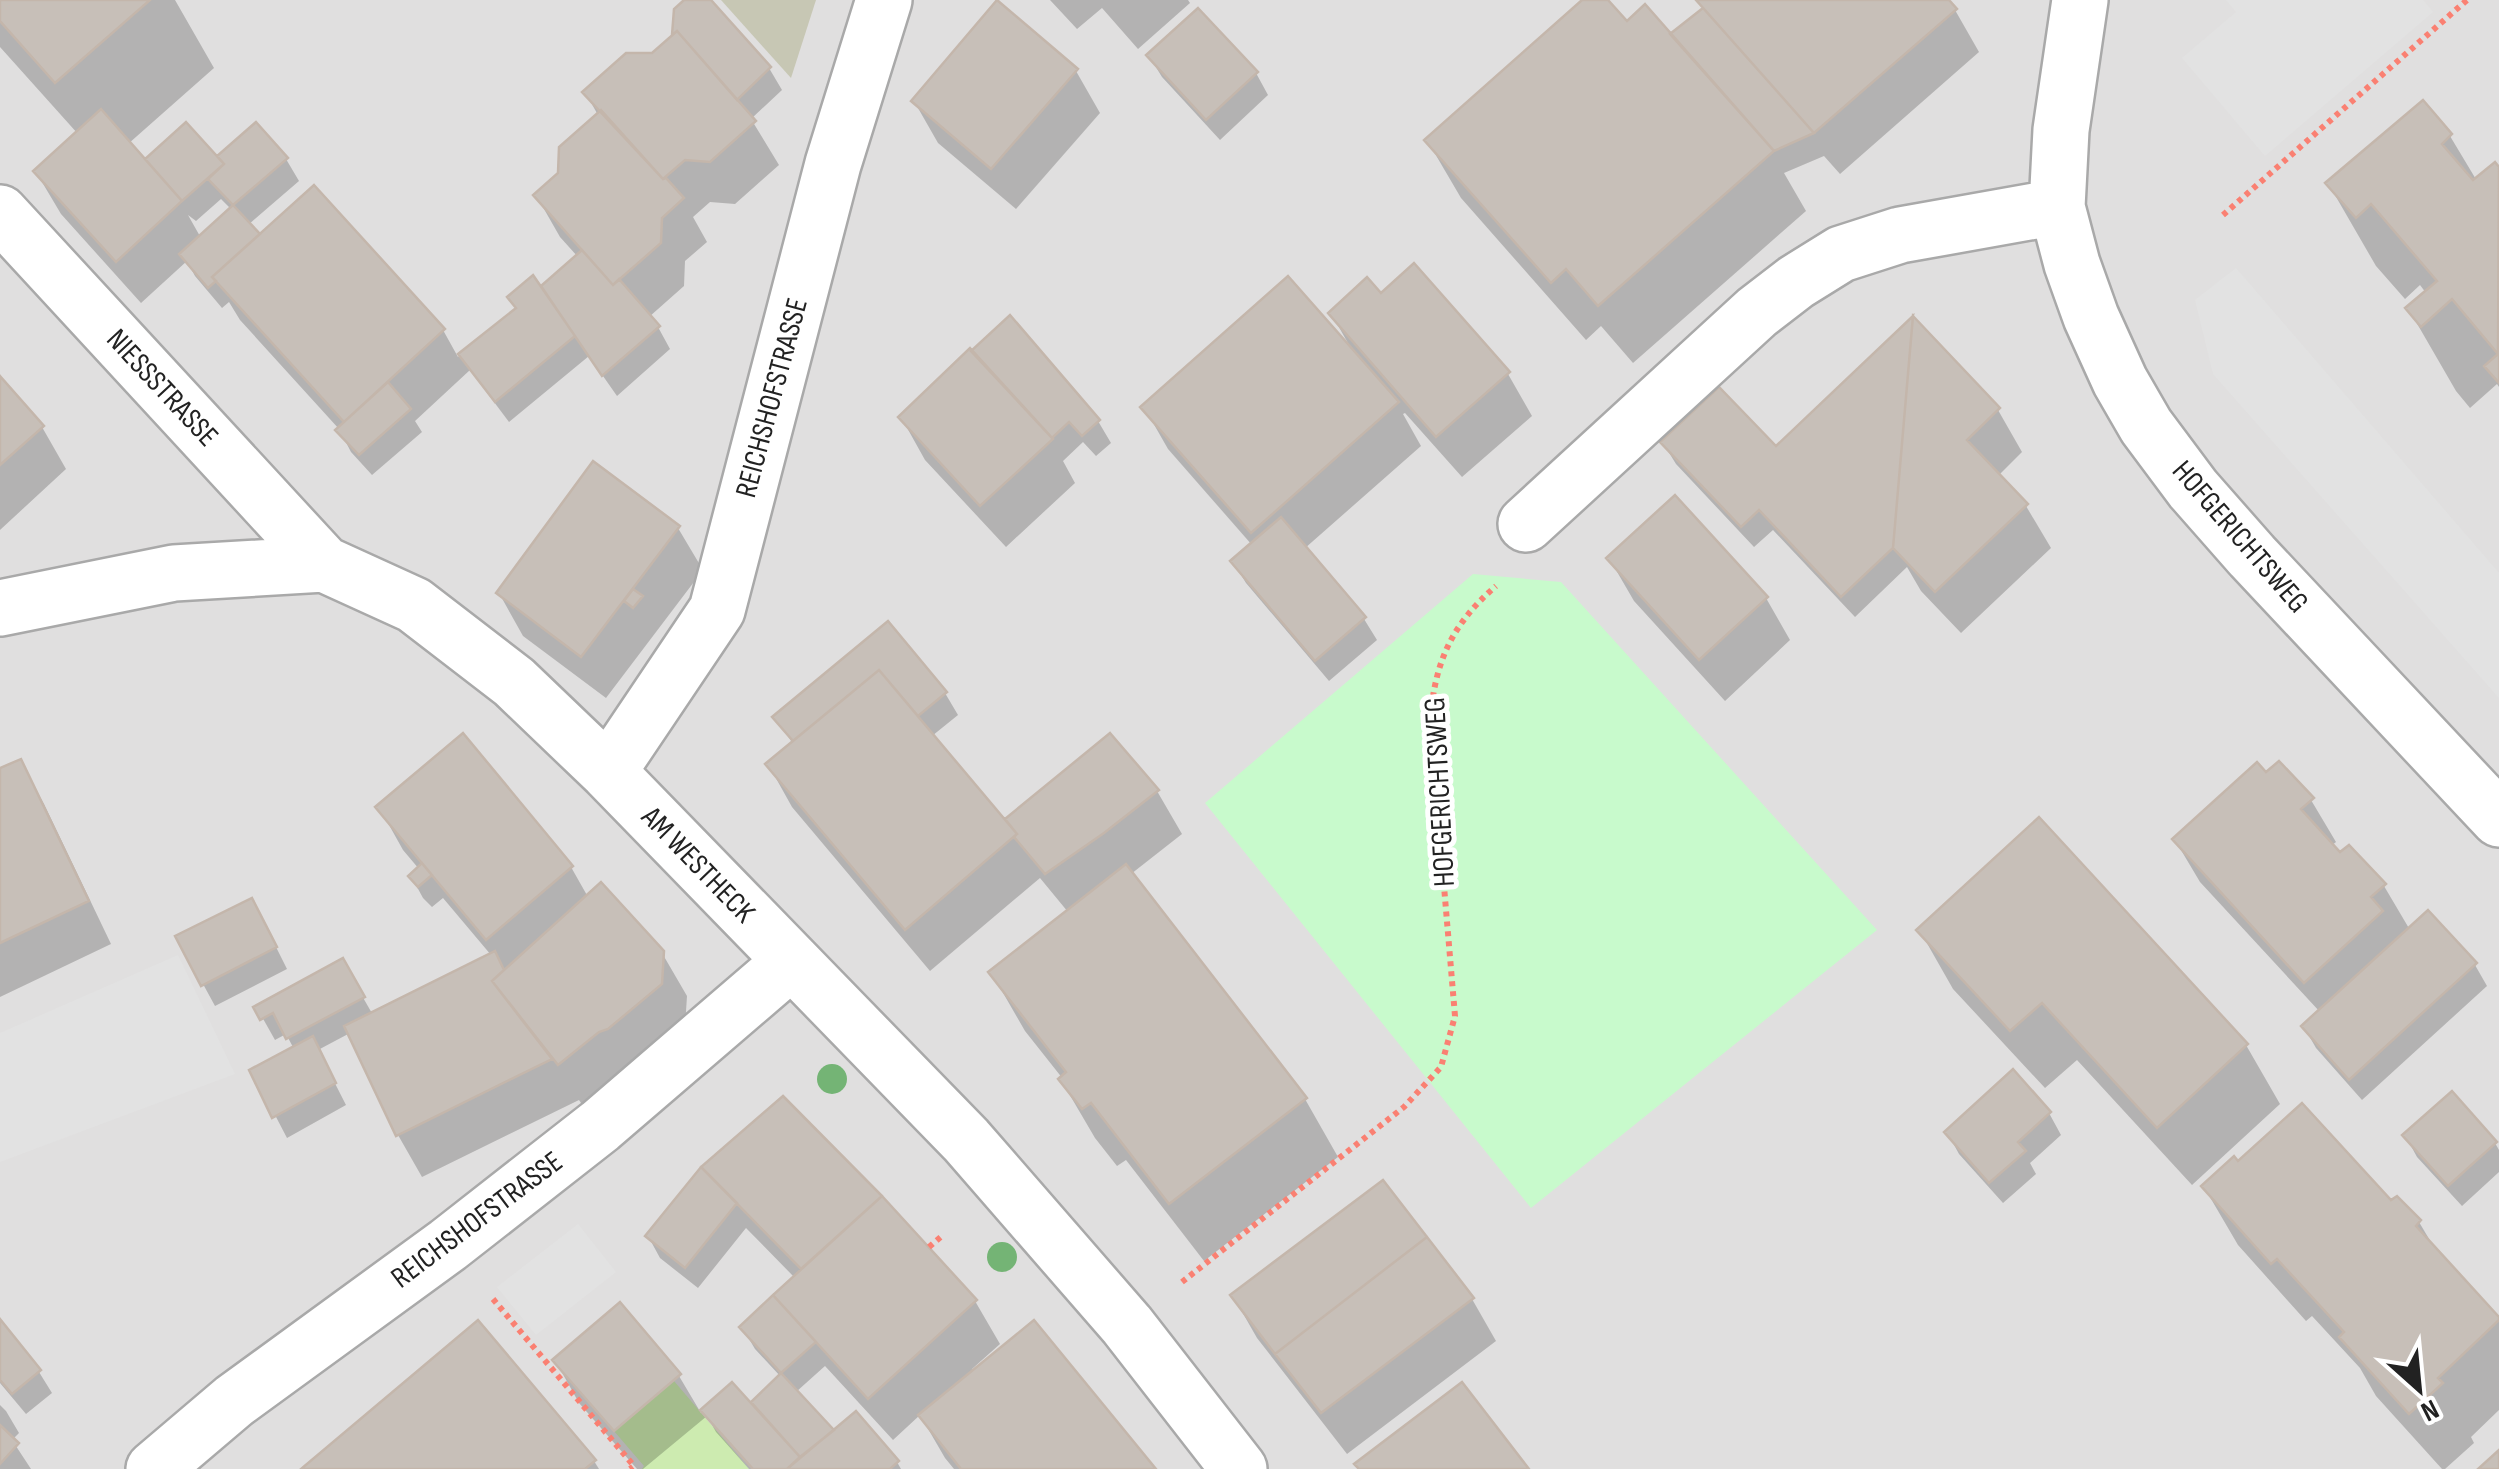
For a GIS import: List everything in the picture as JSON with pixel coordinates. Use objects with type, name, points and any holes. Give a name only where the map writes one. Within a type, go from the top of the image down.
[{"type":"street","name":"REICHSHOFSTRASSE","points":[[608,772],[717,610],[833,164],[884,0]]},
{"type":"street","name":"HOFGERICHTSWEG","points":[[2080,0],[2061,130],[2057,207],[2090,317],[2120,381],[2146,426],[2193,489],[2499,819]]},
{"type":"street","points":[[1526,524],[1757,312],[1841,254],[1900,235],[2057,207]]},
{"type":"street","name":"NIESSSTRASSE","points":[[0,213],[324,564]]},
{"type":"street","name":"AM WESTHECK","points":[[0,608],[174,573],[324,564],[414,605],[514,682],[608,772],[966,1140],[1127,1325],[1239,1469]]},
{"type":"street","name":"REICHSHOFSTRASSE","points":[[154,1469],[234,1400],[448,1245],[600,1126],[792,961]]},
{"type":"path","points":[[2222,216],[2467,0]]},
{"type":"path","name":"HOFGERICHTSWEG","points":[[1180,1283],[1404,1106],[1441,1066],[1456,1016],[1430,721],[1433,686],[1455,630],[1475,604],[1515,568],[1526,524]]},
{"type":"path","points":[[929,1247],[942,1236]]},
{"type":"path","points":[[448,1245],[634,1466],[630,1469]]},
{"type":"shaded area","points":[[0,0],[2499,0],[2499,1469],[0,1469]]},
{"type":"shaded area","points":[[721,0],[816,0],[791,78]]},
{"type":"shaded area","points":[[2226,0],[2423,0],[2433,12],[2265,156],[2182,58],[2236,12]]},
{"type":"shaded area","points":[[2236,268],[2499,573],[2499,698],[2213,374],[2195,300]]},
{"type":"shaded area","points":[[178,955],[235,1074],[0,1162],[0,1033]]},
{"type":"shaded area","points":[[578,1224],[616,1272],[536,1335],[497,1287]]},
{"type":"green space","points":[[1473,574],[1561,582],[1877,930],[1531,1208],[1205,803]]},
{"type":"green space","points":[[674,1381],[749,1469],[642,1469],[644,1466],[614,1431]]},
{"type":"building","points":[[0,0],[150,0],[55,83],[0,21]]},
{"type":"building","points":[[684,0],[711,0],[771,67],[737,100],[677,31],[672,35],[674,9]]},
{"type":"building","points":[[997,0],[1078,69],[991,169],[911,101]]},
{"type":"building","points":[[1582,0],[1608,0],[1627,21],[1645,4],[1774,151],[1598,306],[1566,269],[1551,283],[1424,140]]},
{"type":"building","points":[[1696,0],[1949,0],[1957,9],[1814,133]]},
{"type":"building","points":[[1198,8],[1258,72],[1206,120],[1146,55]]},
{"type":"building","points":[[1703,8],[1814,133],[1774,151],[1670,34]]},
{"type":"building","points":[[677,31],[756,121],[710,162],[685,160],[663,179],[582,92],[626,53],[652,53]]},
{"type":"building","points":[[2423,100],[2452,134],[2442,144],[2473,180],[2495,162],[2499,167],[2498,354],[2452,299],[2421,327],[2405,308],[2437,281],[2371,204],[2356,218],[2325,183]]},
{"type":"building","points":[[101,109],[182,201],[116,262],[33,171]]},
{"type":"building","points":[[601,110],[684,198],[662,218],[661,243],[613,285],[533,195],[558,173],[559,147]]},
{"type":"building","points":[[186,122],[224,164],[182,201],[145,159]]},
{"type":"building","points":[[256,122],[288,158],[233,205],[208,179],[224,164],[217,156]]},
{"type":"building","points":[[314,185],[445,329],[344,422],[212,277]]},
{"type":"building","points":[[233,205],[260,234],[212,277],[216,281],[208,288],[179,254]]},
{"type":"building","points":[[582,250],[613,285],[619,279],[660,326],[602,376],[541,286]]},
{"type":"building","points":[[1414,263],[1510,372],[1436,437],[1328,313],[1367,277],[1381,293]]},
{"type":"building","points":[[533,275],[575,336],[495,402],[458,354],[516,308],[507,297]]},
{"type":"building","points":[[1288,276],[1399,402],[1251,533],[1140,407]]},
{"type":"building","points":[[1010,315],[1100,420],[1082,436],[1069,422],[1052,438],[971,351]]},
{"type":"building","points":[[1913,316],[2000,408],[1967,440],[2028,504],[1935,592],[1893,548]]},
{"type":"building","points":[[1913,316],[1893,548],[1841,597],[1759,510],[1741,527],[1660,442],[1719,387],[1776,446]]},
{"type":"building","points":[[970,348],[1053,439],[980,506],[898,417]]},
{"type":"building","points":[[2499,354],[2499,383],[2484,366]]},
{"type":"building","points":[[0,376],[44,426],[0,465]]},
{"type":"building","points":[[388,382],[411,409],[359,455],[335,430]]},
{"type":"building","points":[[593,461],[680,526],[581,657],[496,593]]},
{"type":"building","points":[[1675,495],[1768,597],[1699,660],[1606,558]]},
{"type":"building","points":[[1281,517],[1366,617],[1315,661],[1230,561]]},
{"type":"building","points":[[633,589],[643,596],[633,608],[624,601]]},
{"type":"building","points":[[888,621],[947,692],[918,716],[879,670],[793,741],[772,717]]},
{"type":"building","points":[[879,670],[1017,834],[905,930],[765,764]]},
{"type":"building","points":[[463,733],[573,866],[486,940],[375,807]]},
{"type":"building","points":[[1110,733],[1159,790],[1045,874],[1014,837],[1017,834],[1005,819]]},
{"type":"building","points":[[21,759],[89,901],[0,943],[0,768]]},
{"type":"building","points":[[2279,761],[2314,798],[2301,809],[2340,852],[2349,845],[2386,884],[2371,897],[2383,911],[2304,983],[2172,839],[2257,762],[2266,772]]},
{"type":"building","points":[[2039,817],[2248,1044],[2157,1128],[2042,1003],[2010,1031],[1916,930]]},
{"type":"building","points":[[422,863],[432,875],[418,887],[408,876]]},
{"type":"building","points":[[1126,864],[1307,1098],[1169,1204],[1091,1103],[1082,1109],[1058,1079],[1066,1072],[988,972]]},
{"type":"building","points":[[601,882],[664,951],[662,984],[558,1065],[492,981]]},
{"type":"building","points":[[252,898],[277,947],[201,986],[175,936]]},
{"type":"building","points":[[2428,910],[2477,963],[2349,1080],[2301,1026]]},
{"type":"building","points":[[495,951],[504,970],[492,981],[552,1059],[396,1136],[344,1026]]},
{"type":"building","points":[[343,958],[365,997],[286,1039],[273,1013],[260,1020],[253,1007]]},
{"type":"building","points":[[313,1036],[336,1083],[272,1118],[249,1070]]},
{"type":"building","points":[[2013,1069],[2051,1112],[2018,1142],[2026,1151],[1989,1183],[1944,1132]]},
{"type":"building","points":[[2452,1091],[2497,1142],[2448,1186],[2402,1135]]},
{"type":"building","points":[[783,1096],[882,1196],[801,1269],[701,1167]]},
{"type":"building","points":[[2302,1103],[2391,1200],[2397,1196],[2421,1220],[2416,1226],[2499,1317],[2438,1378],[2443,1383],[2409,1414],[2339,1337],[2344,1332],[2277,1259],[2271,1264],[2201,1186],[2234,1156],[2238,1161]]},
{"type":"building","points":[[701,1167],[737,1203],[685,1268],[645,1236]]},
{"type":"building","points":[[1383,1180],[1427,1237],[1275,1354],[1230,1295]]},
{"type":"building","points":[[882,1196],[977,1300],[868,1399],[773,1295]]},
{"type":"building","points":[[1427,1237],[1474,1298],[1321,1413],[1275,1354]]},
{"type":"building","points":[[773,1295],[816,1342],[781,1373],[739,1327]]},
{"type":"building","points":[[620,1302],[681,1374],[614,1431],[552,1360]]},
{"type":"building","points":[[0,1319],[41,1370],[12,1394],[0,1380]]},
{"type":"building","points":[[478,1320],[596,1460],[585,1469],[301,1469]]},
{"type":"building","points":[[1034,1320],[1156,1469],[961,1469],[918,1415]]},
{"type":"building","points":[[781,1373],[834,1430],[800,1457],[751,1402]]},
{"type":"building","points":[[732,1382],[800,1457],[787,1469],[753,1469],[700,1410]]},
{"type":"building","points":[[1462,1382],[1529,1469],[1359,1469],[1354,1464]]},
{"type":"building","points":[[856,1411],[899,1461],[890,1469],[787,1469]]},
{"type":"building","points":[[0,1425],[19,1443],[0,1464]]},
{"type":"building","points":[[2499,1450],[2499,1469],[2478,1469]]}]
